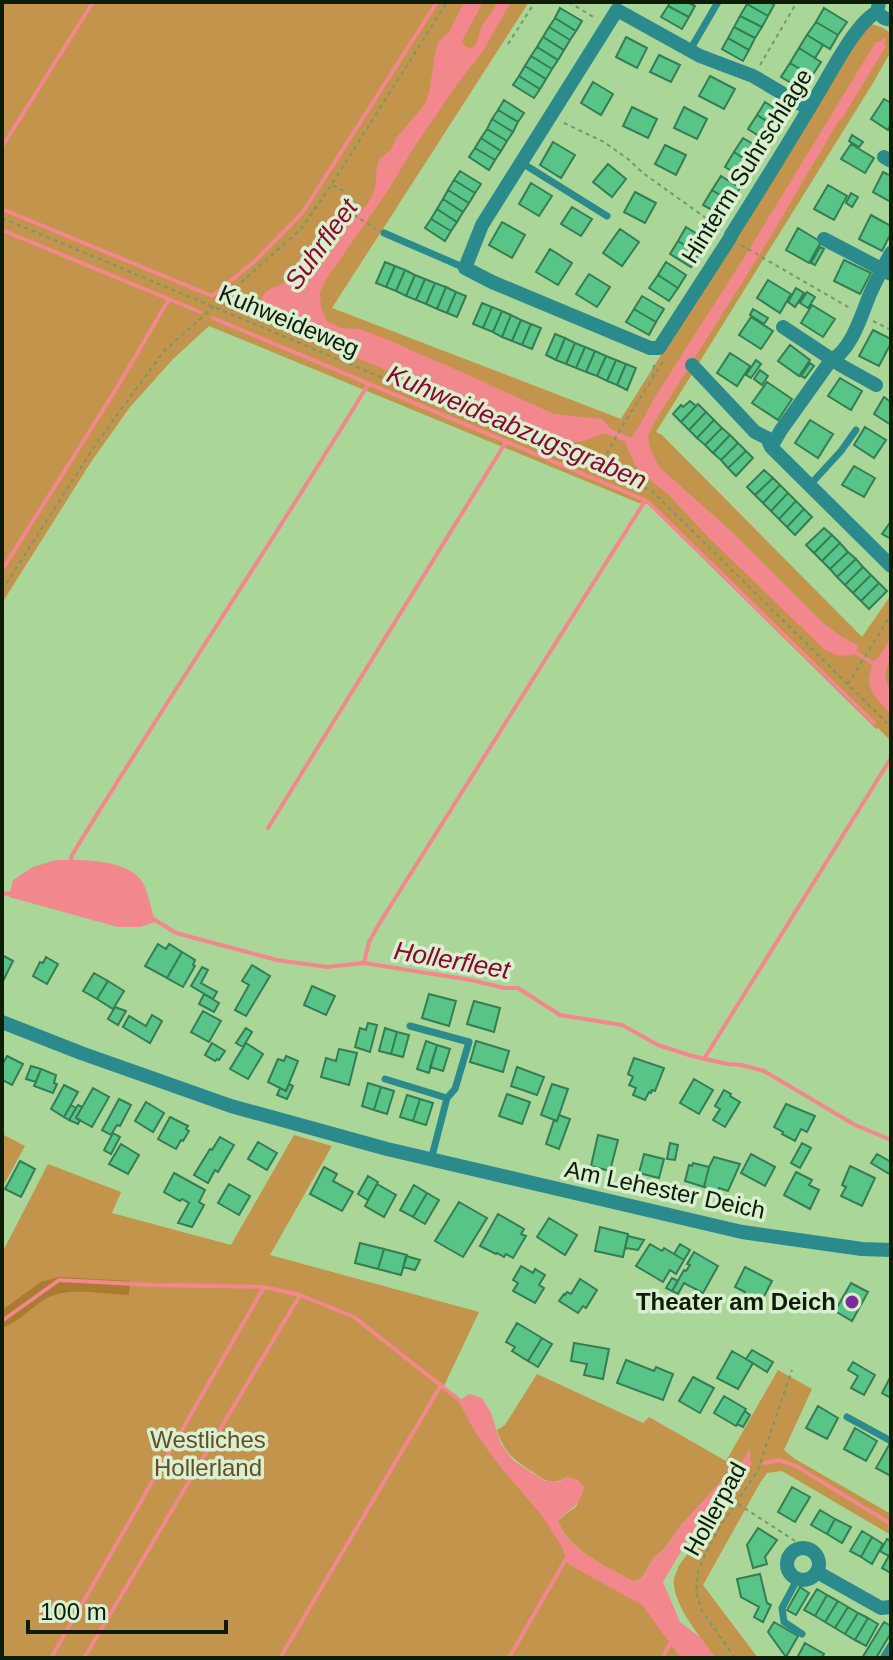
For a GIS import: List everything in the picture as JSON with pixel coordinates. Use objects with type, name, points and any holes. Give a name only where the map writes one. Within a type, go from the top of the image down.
[{"type":"street","points":[[465,268],[482,225],[620,6],[700,56],[753,76],[809,109]]},
{"type":"street","points":[[878,7],[884,18],[891,20]]},
{"type":"street","name":"Hinterm Suhrschlage","points":[[465,268],[650,348],[659,348],[737,240],[809,109],[859,27],[878,7]]},
{"type":"street","points":[[824,239],[887,272]]},
{"type":"street","points":[[771,447],[831,360],[838,357],[863,316],[870,294],[887,272],[891,253]]},
{"type":"street","points":[[783,327],[831,360],[876,385]]},
{"type":"street","points":[[692,365],[891,566]]},
{"type":"street","name":"Am Lehester Deich","points":[[2,1022],[231,1106],[431,1160],[742,1232],[862,1249],[891,1250]]},
{"type":"street","points":[[795,1550],[811,1550],[818,1557],[817,1572],[808,1578],[798,1578],[789,1571],[788,1560],[795,1550]]},
{"type":"street","points":[[817,1572],[881,1608],[891,1607]]},
{"type":"lane","points":[[690,50],[718,2]]},
{"type":"lane","points":[[522,163],[607,216]]},
{"type":"lane","points":[[384,233],[465,268]]},
{"type":"lane","points":[[809,486],[856,430]]},
{"type":"lane","points":[[410,1026],[469,1042],[455,1089],[447,1098],[431,1160]]},
{"type":"lane","points":[[385,1079],[447,1098]]},
{"type":"lane","points":[[847,1417],[891,1441]]},
{"type":"lane","points":[[798,1578],[782,1608],[784,1622],[802,1634]]},
{"type":"lane","points":[[883,1658],[891,1645]]},
{"type":"path","points":[[2,590],[98,441],[164,351],[301,229],[447,2]]},
{"type":"path","points":[[508,44],[535,2]]},
{"type":"path","points":[[569,2],[608,26]]},
{"type":"path","points":[[753,76],[797,2]]},
{"type":"path","points":[[552,115],[604,142],[761,257],[891,330]]},
{"type":"path","points":[[332,184],[345,192],[348,211],[372,227]]},
{"type":"path","name":"Kuhweideweg","points":[[2,218],[652,491],[891,727]]},
{"type":"path","points":[[598,469],[620,430]]},
{"type":"path","points":[[848,684],[891,614]]},
{"type":"path","name":"Hollerpad","points":[[735,1658],[702,1611],[696,1592],[698,1571],[708,1549],[757,1472],[792,1370]]},
{"type":"path","points":[[737,1503],[806,1548]]},
{"type":"green space","points":[[2,2],[529,2],[332,308],[621,419],[865,28],[871,24],[891,33],[891,51],[873,83],[656,432],[862,637],[891,595],[891,741],[648,504],[639,503],[209,326],[173,359],[130,407],[91,462],[2,603]]},
{"type":"green space","points":[[2,1134],[25,1146],[2,1188]]},
{"type":"green space","name":"Westliches Hollerland","points":[[294,1135],[332,1146],[270,1255],[479,1312],[443,1388],[469,1408],[577,1561],[641,1594],[702,1658],[2,1658],[2,1253],[48,1164],[121,1192],[112,1213],[231,1245]]},
{"type":"green space","points":[[778,1370],[812,1389],[784,1450],[891,1514],[891,1535],[782,1471],[767,1473],[703,1585],[758,1658],[715,1658],[682,1610],[674,1589],[674,1578],[678,1567],[727,1498],[748,1476],[738,1469],[681,1525],[665,1548],[654,1557],[643,1576],[633,1581],[590,1557],[563,1532],[558,1521],[576,1507],[584,1487],[567,1477],[551,1482],[538,1476],[508,1452],[497,1430],[505,1425],[537,1374],[643,1423],[649,1417],[726,1461]]},
{"type":"shaded area","points":[[464,2],[483,2],[462,41],[466,47],[472,48],[498,2],[511,2],[483,51],[458,83],[325,281],[320,293],[321,308],[327,321],[340,328],[359,329],[381,337],[554,414],[602,419],[611,429],[631,438],[872,48],[883,38],[886,40],[886,46],[648,436],[659,467],[730,530],[823,623],[858,645],[857,651],[873,661],[891,637],[886,681],[891,690],[891,714],[871,689],[869,679],[872,665],[855,654],[839,655],[824,649],[668,494],[641,473],[625,442],[603,434],[575,442],[549,438],[290,330],[265,313],[259,304],[269,290],[316,270],[367,204],[373,194],[380,158],[391,149],[397,137],[425,104],[436,48],[449,32]]},
{"type":"shaded area","points":[[56,860],[113,864],[133,873],[145,888],[155,922],[140,927],[118,927],[9,897],[13,880],[33,867]]},
{"type":"shaded area","points":[[59,1277],[130,1281],[129,1295],[74,1292],[54,1295],[2,1328],[2,1310],[41,1282]]},
{"type":"shaded area","points":[[469,1394],[482,1398],[491,1413],[501,1444],[514,1461],[545,1481],[559,1482],[567,1477],[578,1480],[584,1487],[579,1500],[558,1521],[563,1532],[590,1557],[633,1581],[643,1576],[654,1557],[720,1482],[738,1469],[750,1448],[752,1464],[699,1521],[663,1582],[680,1622],[701,1638],[715,1658],[681,1658],[642,1605],[568,1564],[562,1547],[544,1519],[496,1462],[467,1418],[459,1401]]},
{"type":"building","points":[[670,2],[687,2],[695,6],[689,17],[668,6]]},
{"type":"building","points":[[748,2],[769,2],[774,5],[768,16]]},
{"type":"building","points":[[747,4],[768,16],[762,27],[740,16]]},
{"type":"building","points":[[668,6],[689,17],[682,29],[661,17]]},
{"type":"building","points":[[560,8],[582,21],[576,31],[555,18]]},
{"type":"building","points":[[824,8],[847,22],[838,35],[816,22]]},
{"type":"building","points":[[740,16],[762,27],[755,38],[734,27]]},
{"type":"building","points":[[555,18],[576,31],[570,40],[549,27]]},
{"type":"building","points":[[816,22],[838,35],[830,49],[807,35]]},
{"type":"building","points":[[549,27],[570,40],[564,50],[543,37]]},
{"type":"building","points":[[734,27],[755,38],[749,50],[728,38]]},
{"type":"building","points":[[807,35],[823,45],[815,58],[799,48]]},
{"type":"building","points":[[543,37],[564,50],[558,60],[537,47]]},
{"type":"building","points":[[626,37],[647,48],[637,68],[616,57]]},
{"type":"building","points":[[728,38],[749,50],[743,61],[722,49]]},
{"type":"building","points":[[537,47],[558,60],[552,69],[531,56]]},
{"type":"building","points":[[799,48],[821,62],[812,76],[790,63]]},
{"type":"building","points":[[659,55],[680,65],[671,82],[650,72]]},
{"type":"building","points":[[531,56],[552,69],[546,79],[525,66]]},
{"type":"building","points":[[790,63],[812,76],[803,90],[781,77]]},
{"type":"building","points":[[525,66],[546,79],[540,89],[519,76]]},
{"type":"building","points":[[519,76],[540,89],[534,98],[513,85]]},
{"type":"building","points":[[710,76],[735,89],[724,109],[699,96]]},
{"type":"building","points":[[593,82],[613,94],[601,115],[581,103]]},
{"type":"building","points":[[884,99],[891,103],[888,130],[871,119]]},
{"type":"building","points":[[504,100],[524,113],[518,122],[498,110]]},
{"type":"building","points":[[765,102],[785,115],[777,128],[757,115]]},
{"type":"building","points":[[632,107],[657,119],[648,138],[623,126]]},
{"type":"building","points":[[684,107],[707,119],[697,139],[674,128]]},
{"type":"building","points":[[498,110],[518,122],[513,132],[492,119]]},
{"type":"building","points":[[757,115],[777,128],[768,142],[748,129]]},
{"type":"building","points":[[492,119],[513,132],[507,141],[487,129]]},
{"type":"building","points":[[487,129],[507,141],[501,151],[481,138]]},
{"type":"building","points":[[852,135],[863,142],[859,147],[849,141]]},
{"type":"building","points":[[481,138],[501,151],[495,160],[475,148]]},
{"type":"building","points":[[743,138],[763,150],[754,165],[734,152]]},
{"type":"building","points":[[553,142],[575,155],[561,178],[540,165]]},
{"type":"building","points":[[851,144],[874,158],[865,173],[841,159]]},
{"type":"building","points":[[665,145],[686,155],[676,175],[655,164]]},
{"type":"building","points":[[475,148],[495,160],[489,170],[469,157]]},
{"type":"building","points":[[734,152],[754,165],[745,179],[725,167]]},
{"type":"building","points":[[608,164],[626,179],[612,197],[593,182]]},
{"type":"building","points":[[460,171],[481,184],[475,193],[454,180]]},
{"type":"building","points":[[883,172],[891,176],[891,202],[873,192]]},
{"type":"building","points":[[721,176],[740,188],[731,202],[712,190]]},
{"type":"building","points":[[454,180],[475,193],[469,203],[448,190]]},
{"type":"building","points":[[531,183],[552,196],[539,216],[519,204]]},
{"type":"building","points":[[828,185],[847,196],[834,220],[814,209]]},
{"type":"building","points":[[448,190],[469,203],[463,212],[443,199]]},
{"type":"building","points":[[712,190],[731,202],[723,216],[703,205]]},
{"type":"building","points":[[635,192],[656,203],[645,223],[624,212]]},
{"type":"building","points":[[851,193],[858,197],[852,207],[846,203]]},
{"type":"building","points":[[443,199],[463,212],[457,222],[437,209]]},
{"type":"building","points":[[572,207],[592,219],[581,236],[561,224]]},
{"type":"building","points":[[437,209],[457,222],[451,231],[431,219]]},
{"type":"building","points":[[871,215],[891,226],[882,251],[859,239]]},
{"type":"building","points":[[431,219],[451,231],[445,241],[425,228]]},
{"type":"building","points":[[502,222],[525,235],[512,258],[489,245]]},
{"type":"building","points":[[686,227],[707,240],[699,254],[678,241]]},
{"type":"building","points":[[798,228],[821,242],[809,263],[786,250]]},
{"type":"building","points":[[620,229],[639,242],[622,266],[603,253]]},
{"type":"building","points":[[678,241],[699,254],[691,267],[670,254]]},
{"type":"building","points":[[820,247],[824,249],[815,265],[811,263]]},
{"type":"building","points":[[550,249],[572,263],[558,285],[536,272]]},
{"type":"building","points":[[844,260],[871,273],[860,294],[834,281]]},
{"type":"building","points":[[385,262],[395,266],[386,287],[376,283]]},
{"type":"building","points":[[666,262],[686,275],[678,288],[658,275]]},
{"type":"building","points":[[395,266],[405,270],[396,291],[386,287]]},
{"type":"building","points":[[405,270],[415,275],[406,296],[396,291]]},
{"type":"building","points":[[589,274],[610,287],[597,307],[576,294]]},
{"type":"building","points":[[415,275],[425,279],[416,300],[406,296]]},
{"type":"building","points":[[658,275],[678,288],[669,301],[649,288]]},
{"type":"building","points":[[425,279],[435,283],[426,304],[416,300]]},
{"type":"building","points":[[768,280],[791,294],[780,313],[757,298]]},
{"type":"building","points":[[435,283],[446,287],[437,309],[426,304]]},
{"type":"building","points":[[446,287],[456,292],[447,313],[437,309]]},
{"type":"building","points":[[796,288],[804,293],[795,307],[788,302]]},
{"type":"building","points":[[456,292],[466,296],[457,317],[447,313]]},
{"type":"building","points":[[807,292],[815,297],[808,308],[800,303]]},
{"type":"building","points":[[642,296],[664,309],[656,322],[634,309]]},
{"type":"building","points":[[482,303],[492,307],[483,328],[473,324]]},
{"type":"building","points":[[812,305],[835,319],[823,337],[801,323]]},
{"type":"building","points":[[492,307],[502,311],[493,332],[483,328]]},
{"type":"building","points":[[634,309],[656,322],[649,335],[626,322]]},
{"type":"building","points":[[753,309],[768,318],[764,324],[750,315]]},
{"type":"building","points":[[502,311],[511,315],[502,337],[493,332]]},
{"type":"building","points":[[511,315],[521,320],[512,341],[502,337]]},
{"type":"building","points":[[751,317],[773,331],[761,349],[739,335]]},
{"type":"building","points":[[521,320],[531,324],[522,345],[512,341]]},
{"type":"building","points":[[531,324],[541,328],[532,349],[522,345]]},
{"type":"building","points":[[873,330],[891,339],[879,366],[859,356]]},
{"type":"building","points":[[555,334],[565,338],[556,360],[546,355]]},
{"type":"building","points":[[565,338],[575,343],[566,364],[556,360]]},
{"type":"building","points":[[575,343],[585,347],[576,368],[566,364]]},
{"type":"building","points":[[790,345],[810,360],[799,376],[778,361]]},
{"type":"building","points":[[585,347],[595,351],[586,372],[576,368]]},
{"type":"building","points":[[595,351],[606,356],[597,376],[586,372]]},
{"type":"building","points":[[730,353],[750,366],[737,386],[717,373]]},
{"type":"building","points":[[606,356],[616,360],[607,381],[597,376]]},
{"type":"building","points":[[616,360],[626,364],[617,385],[607,381]]},
{"type":"building","points":[[756,360],[761,364],[751,378],[746,375]]},
{"type":"building","points":[[810,363],[814,366],[805,378],[801,376]]},
{"type":"building","points":[[626,364],[636,368],[627,390],[617,385]]},
{"type":"building","points":[[760,370],[768,376],[762,385],[754,379]]},
{"type":"building","points":[[840,378],[862,391],[851,410],[828,396]]},
{"type":"building","points":[[767,382],[792,399],[778,420],[752,403]]},
{"type":"building","points":[[884,397],[891,402],[891,425],[874,414]]},
{"type":"building","points":[[690,401],[696,406],[681,422],[673,414]]},
{"type":"building","points":[[698,404],[706,412],[689,430],[681,422]]},
{"type":"building","points":[[706,412],[714,420],[697,438],[689,430]]},
{"type":"building","points":[[714,420],[722,428],[705,445],[697,438]]},
{"type":"building","points":[[810,420],[833,434],[818,458],[795,443]]},
{"type":"building","points":[[865,427],[886,440],[874,458],[854,445]]},
{"type":"building","points":[[722,428],[730,435],[713,453],[705,445]]},
{"type":"building","points":[[730,435],[738,443],[721,460],[713,453]]},
{"type":"building","points":[[738,443],[746,451],[728,468],[721,460]]},
{"type":"building","points":[[746,451],[753,458],[736,476],[728,468]]},
{"type":"building","points":[[854,466],[875,478],[864,497],[842,485]]},
{"type":"building","points":[[764,470],[773,478],[755,495],[747,487]]},
{"type":"building","points":[[773,478],[780,485],[763,503],[755,495]]},
{"type":"building","points":[[780,485],[788,493],[771,511],[763,503]]},
{"type":"building","points":[[788,493],[796,501],[779,519],[771,511]]},
{"type":"building","points":[[796,501],[804,509],[787,527],[779,519]]},
{"type":"building","points":[[804,509],[812,517],[795,535],[787,527]]},
{"type":"building","points":[[889,524],[891,526],[891,539],[882,534]]},
{"type":"building","points":[[824,528],[832,535],[814,553],[806,545]]},
{"type":"building","points":[[832,535],[840,543],[822,561],[814,553]]},
{"type":"building","points":[[840,543],[848,552],[830,569],[822,561]]},
{"type":"building","points":[[848,552],[856,559],[837,577],[830,569]]},
{"type":"building","points":[[856,559],[863,567],[845,585],[837,577]]},
{"type":"building","points":[[863,567],[871,575],[853,593],[845,585]]},
{"type":"building","points":[[871,575],[879,583],[861,601],[853,593]]},
{"type":"building","points":[[879,583],[887,591],[869,609],[861,601]]},
{"type":"building","points":[[158,944],[166,949],[169,944],[182,952],[167,978],[145,966]]},
{"type":"building","points":[[182,952],[195,960],[195,966],[183,987],[167,978]]},
{"type":"building","points":[[2,955],[13,961],[2,983]]},
{"type":"building","points":[[46,957],[58,964],[47,984],[33,976]]},
{"type":"building","points":[[252,965],[270,976],[246,1016],[235,1010],[249,985],[242,981]]},
{"type":"building","points":[[202,967],[208,970],[201,983],[217,992],[213,999],[191,986]]},
{"type":"building","points":[[94,973],[108,981],[97,999],[83,991]]},
{"type":"building","points":[[108,981],[124,991],[113,1009],[97,999]]},
{"type":"building","points":[[312,986],[335,996],[326,1015],[304,1005]]},
{"type":"building","points":[[204,994],[219,1003],[214,1012],[199,1004]]},
{"type":"building","points":[[429,994],[456,1001],[449,1026],[422,1018]]},
{"type":"building","points":[[474,1001],[500,1008],[494,1032],[467,1024]]},
{"type":"building","points":[[115,1007],[126,1011],[118,1025],[108,1019]]},
{"type":"building","points":[[203,1011],[221,1021],[209,1042],[191,1032]]},
{"type":"building","points":[[152,1015],[162,1021],[150,1043],[123,1027],[129,1016],[146,1026]]},
{"type":"building","points":[[368,1023],[377,1025],[370,1052],[355,1047],[360,1028],[366,1030]]},
{"type":"building","points":[[246,1028],[252,1032],[243,1047],[236,1043]]},
{"type":"building","points":[[385,1028],[397,1032],[391,1054],[379,1051]]},
{"type":"building","points":[[397,1032],[409,1035],[403,1057],[391,1054]]},
{"type":"building","points":[[426,1041],[437,1045],[429,1073],[417,1069]]},
{"type":"building","points":[[476,1041],[509,1051],[503,1072],[470,1062]]},
{"type":"building","points":[[212,1043],[225,1051],[219,1060],[205,1055]]},
{"type":"building","points":[[246,1043],[263,1054],[248,1079],[230,1069]]},
{"type":"building","points":[[437,1045],[450,1049],[443,1071],[430,1067]]},
{"type":"building","points":[[339,1049],[357,1053],[349,1085],[321,1077],[326,1058],[336,1061]]},
{"type":"building","points":[[7,1056],[23,1064],[12,1085],[2,1080],[2,1065]]},
{"type":"building","points":[[286,1056],[298,1061],[286,1091],[268,1082],[278,1059],[284,1061]]},
{"type":"building","points":[[634,1058],[664,1068],[655,1091],[649,1092],[645,1100],[633,1095],[636,1088],[629,1085],[633,1077],[628,1074]]},
{"type":"building","points":[[31,1066],[41,1069],[36,1082],[26,1079]]},
{"type":"building","points":[[517,1067],[544,1077],[537,1095],[511,1086]]},
{"type":"building","points":[[41,1069],[56,1075],[54,1083],[57,1084],[53,1093],[34,1086]]},
{"type":"building","points":[[694,1079],[713,1090],[699,1114],[680,1103]]},
{"type":"building","points":[[368,1083],[381,1087],[374,1110],[362,1106]]},
{"type":"building","points":[[289,1084],[293,1086],[287,1099],[277,1095],[280,1088],[286,1091]]},
{"type":"building","points":[[552,1084],[568,1089],[557,1121],[541,1115]]},
{"type":"building","points":[[64,1085],[78,1092],[64,1117],[51,1109]]},
{"type":"building","points":[[381,1087],[394,1091],[387,1114],[374,1110]]},
{"type":"building","points":[[93,1088],[109,1097],[92,1127],[76,1118]]},
{"type":"building","points":[[724,1090],[740,1102],[725,1127],[713,1120],[720,1109],[715,1106]]},
{"type":"building","points":[[507,1094],[530,1102],[522,1124],[499,1116]]},
{"type":"building","points":[[407,1095],[420,1099],[413,1121],[400,1117]]},
{"type":"building","points":[[119,1099],[131,1105],[120,1126],[117,1125],[111,1135],[102,1130]]},
{"type":"building","points":[[420,1099],[433,1103],[426,1125],[413,1121]]},
{"type":"building","points":[[146,1102],[164,1113],[153,1132],[135,1121]]},
{"type":"building","points":[[786,1104],[815,1116],[807,1132],[801,1129],[795,1141],[774,1127]]},
{"type":"building","points":[[71,1105],[76,1108],[69,1120],[64,1117]]},
{"type":"building","points":[[78,1105],[82,1107],[76,1118],[80,1120],[78,1124],[69,1120]]},
{"type":"building","points":[[559,1115],[570,1119],[559,1149],[546,1144],[554,1120],[557,1121]]},
{"type":"building","points":[[170,1117],[188,1126],[186,1129],[189,1131],[176,1149],[158,1139]]},
{"type":"building","points":[[113,1133],[120,1137],[111,1154],[104,1150]]},
{"type":"building","points":[[598,1135],[618,1140],[610,1171],[591,1166]]},
{"type":"building","points":[[220,1137],[234,1145],[208,1183],[194,1175]]},
{"type":"building","points":[[258,1142],[277,1153],[267,1170],[248,1159]]},
{"type":"building","points":[[670,1143],[678,1145],[675,1160],[667,1159]]},
{"type":"building","points":[[802,1143],[811,1148],[800,1168],[791,1163]]},
{"type":"building","points":[[121,1144],[139,1155],[128,1174],[109,1164]]},
{"type":"building","points":[[644,1154],[664,1159],[659,1178],[639,1173]]},
{"type":"building","points":[[751,1154],[775,1167],[765,1186],[741,1173]]},
{"type":"building","points":[[877,1154],[891,1162],[891,1175],[871,1163]]},
{"type":"building","points":[[714,1157],[740,1164],[728,1191],[704,1187]]},
{"type":"building","points":[[20,1161],[35,1169],[21,1197],[5,1189]]},
{"type":"building","points":[[689,1165],[709,1167],[704,1187],[685,1181]]},
{"type":"building","points":[[850,1166],[875,1178],[862,1206],[841,1196]]},
{"type":"building","points":[[324,1167],[337,1174],[333,1181],[353,1192],[342,1211],[310,1194]]},
{"type":"building","points":[[796,1172],[812,1180],[809,1185],[819,1190],[810,1209],[784,1195]]},
{"type":"building","points":[[174,1173],[205,1190],[199,1202],[204,1205],[192,1227],[178,1223],[189,1203],[164,1192]]},
{"type":"building","points":[[368,1176],[378,1182],[368,1200],[358,1194]]},
{"type":"building","points":[[229,1184],[250,1196],[239,1215],[218,1203]]},
{"type":"building","points":[[377,1184],[396,1195],[384,1217],[365,1206]]},
{"type":"building","points":[[414,1185],[427,1193],[413,1217],[400,1210]]},
{"type":"building","points":[[427,1193],[439,1200],[425,1224],[413,1217]]},
{"type":"building","points":[[459,1202],[487,1218],[463,1257],[435,1241]]},
{"type":"building","points":[[498,1214],[524,1229],[521,1234],[526,1236],[513,1258],[480,1246]]},
{"type":"building","points":[[549,1218],[577,1235],[565,1255],[537,1237]]},
{"type":"building","points":[[600,1227],[628,1234],[623,1257],[595,1251]]},
{"type":"building","points":[[628,1236],[644,1240],[638,1250],[625,1248]]},
{"type":"building","points":[[360,1243],[384,1249],[378,1269],[355,1263]]},
{"type":"building","points":[[650,1244],[684,1260],[676,1274],[670,1270],[663,1282],[636,1266]]},
{"type":"building","points":[[680,1244],[690,1250],[684,1260],[674,1254]]},
{"type":"building","points":[[384,1249],[407,1255],[401,1275],[378,1269]]},
{"type":"building","points":[[694,1252],[718,1266],[703,1293],[684,1283],[678,1294],[672,1291],[690,1265],[687,1264]]},
{"type":"building","points":[[406,1256],[420,1260],[415,1270],[403,1267]]},
{"type":"building","points":[[521,1266],[545,1275],[539,1285],[544,1288],[535,1303],[513,1291],[518,1283],[513,1280]]},
{"type":"building","points":[[745,1267],[772,1281],[759,1306],[742,1298],[745,1292],[735,1287]]},
{"type":"building","points":[[672,1278],[678,1281],[672,1291],[666,1288]]},
{"type":"building","points":[[580,1279],[597,1290],[586,1308],[583,1306],[578,1313],[559,1301],[567,1292],[571,1294]]},
{"type":"building","name":"Theater am Deich","points":[[851,1283],[868,1292],[852,1321],[835,1311]]},
{"type":"building","points":[[517,1323],[542,1338],[528,1361],[512,1351],[515,1347],[506,1342]]},
{"type":"building","points":[[542,1338],[552,1344],[538,1367],[528,1361]]},
{"type":"building","points":[[574,1343],[609,1349],[603,1379],[584,1375],[587,1364],[571,1361]]},
{"type":"building","points":[[752,1350],[773,1362],[767,1372],[746,1359]]},
{"type":"building","points":[[732,1351],[753,1363],[738,1389],[717,1378]]},
{"type":"building","points":[[626,1360],[654,1371],[656,1367],[673,1374],[663,1400],[617,1383]]},
{"type":"building","points":[[853,1362],[875,1375],[864,1395],[851,1388],[858,1376],[848,1370]]},
{"type":"building","points":[[891,1376],[891,1398],[882,1393]]},
{"type":"building","points":[[693,1377],[714,1388],[700,1413],[679,1401]]},
{"type":"building","points":[[724,1396],[746,1409],[736,1426],[714,1413]]},
{"type":"building","points":[[818,1406],[838,1418],[827,1439],[806,1428]]},
{"type":"building","points":[[745,1411],[750,1415],[743,1427],[737,1424]]},
{"type":"building","points":[[855,1428],[877,1441],[866,1461],[844,1449]]},
{"type":"building","points":[[891,1446],[891,1476],[876,1468]]},
{"type":"building","points":[[792,1487],[810,1497],[795,1522],[778,1512]]},
{"type":"building","points":[[820,1510],[835,1519],[827,1534],[811,1525]]},
{"type":"building","points":[[835,1519],[851,1527],[842,1543],[827,1534]]},
{"type":"building","points":[[758,1528],[777,1540],[765,1557],[767,1564],[753,1568],[747,1545]]},
{"type":"building","points":[[862,1531],[872,1537],[861,1557],[850,1551]]},
{"type":"building","points":[[872,1537],[883,1544],[872,1564],[861,1557]]},
{"type":"building","points":[[887,1539],[891,1541],[889,1556],[880,1551]]},
{"type":"building","points":[[891,1552],[891,1573],[882,1568]]},
{"type":"building","points":[[760,1574],[767,1603],[771,1605],[763,1622],[754,1617],[759,1607],[741,1597],[737,1579]]},
{"type":"building","points":[[800,1587],[809,1593],[796,1615],[787,1610]]},
{"type":"building","points":[[817,1589],[827,1595],[815,1616],[804,1610]]},
{"type":"building","points":[[827,1595],[838,1601],[825,1622],[815,1616]]},
{"type":"building","points":[[838,1601],[848,1607],[835,1628],[825,1622]]},
{"type":"building","points":[[848,1607],[858,1613],[845,1634],[835,1628]]},
{"type":"building","points":[[858,1613],[868,1618],[855,1640],[845,1634]]},
{"type":"building","points":[[868,1618],[878,1624],[866,1646],[855,1640]]},
{"type":"building","points":[[774,1622],[798,1636],[786,1657],[768,1632]]},
{"type":"building","points":[[884,1622],[891,1626],[891,1633],[876,1658],[862,1658]]},
{"type":"building","points":[[805,1643],[824,1654],[822,1658],[797,1658]]},
{"type":"waterway","points":[[2,147],[93,2]]},
{"type":"waterway","points":[[2,209],[212,296],[255,261],[303,212],[437,2]]},
{"type":"waterway","name":"Kuhweideabzugsgraben","points":[[2,230],[200,312]]},
{"type":"waterway","points":[[2,570],[169,299]]},
{"type":"waterway","name":"Kuhweideabzugsgraben","points":[[213,318],[647,501],[874,723]]},
{"type":"waterway","points":[[70,863],[72,855],[369,383]]},
{"type":"waterway","points":[[268,828],[506,442]]},
{"type":"waterway","points":[[364,963],[369,942],[379,924],[645,501]]},
{"type":"waterway","points":[[704,1059],[891,758]]},
{"type":"waterway","name":"Hollerfleet","points":[[2,894],[12,893]]},
{"type":"waterway","name":"Hollerfleet","points":[[152,918],[176,933],[277,960],[327,967],[364,963],[518,988],[560,1015],[622,1025],[658,1045],[692,1056],[764,1071],[855,1125],[891,1140]]},
{"type":"waterway","points":[[2,1321],[59,1280],[264,1287],[300,1295],[354,1317],[463,1403]]},
{"type":"waterway","points":[[51,1658],[264,1287]]},
{"type":"waterway","points":[[84,1658],[300,1295]]},
{"type":"waterway","points":[[280,1658],[441,1385]]},
{"type":"waterway","points":[[765,1463],[779,1460],[796,1466],[891,1524]]},
{"type":"waterway","points":[[509,1658],[567,1557]]},
{"type":"waterway","points":[[662,1658],[673,1639]]},
{"type":"place","name":"Theater am Deich","points":[[852,1302]]},
{"type":"water label","name":"Suhrfleet","points":[[321,244]]}]
